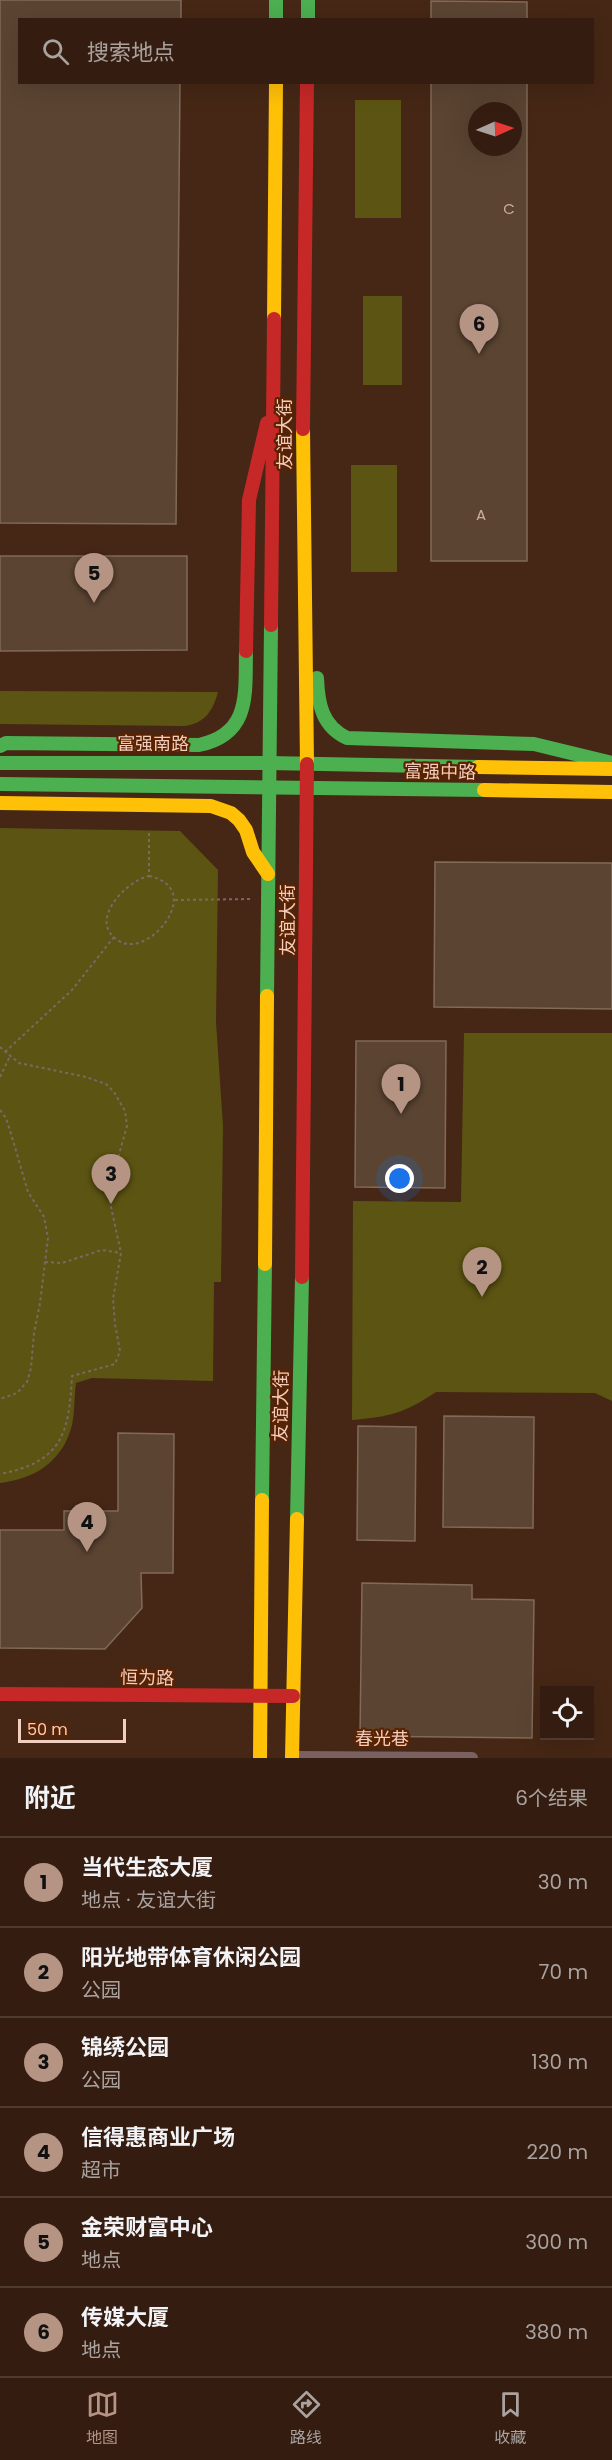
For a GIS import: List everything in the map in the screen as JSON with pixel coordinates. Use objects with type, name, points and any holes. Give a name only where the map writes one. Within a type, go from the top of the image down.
[{"type":"main road","points":[[276,0],[276,18]]},
{"type":"main road","points":[[308,0],[308,18]]},
{"type":"main road","name":"友谊大街","points":[[260,1758],[276,84]]},
{"type":"main road","name":"友谊大街","points":[[292,1757],[303,1227],[307,789],[303,414],[307,84]]},
{"type":"main road","points":[[0,746],[6,743],[26,742],[199,745],[218,739],[239,720],[245,702],[249,500],[274,390]]},
{"type":"main road","points":[[303,414],[315,479],[318,695],[322,713],[331,729],[347,738],[360,740],[544,745],[612,763]]},
{"type":"main road","name":"富强南路","points":[[0,763],[307,763]]},
{"type":"main road","name":"富强中路","points":[[307,763],[612,769]]},
{"type":"main road","points":[[0,784],[268,788]]},
{"type":"main road","name":"富强中路","points":[[268,788],[612,792]]},
{"type":"main road","points":[[0,803],[212,806],[231,813],[239,820],[251,839],[253,852],[268,874]]},
{"type":"main road","name":"恒为路","points":[[0,1694],[293,1696]]},
{"type":"street","name":"春光巷","points":[[292,1757],[472,1758]]},
{"type":"path","points":[[148,833],[149,876]]},
{"type":"path","points":[[149,876],[159,878],[168,884],[175,900],[173,912],[151,937],[142,943],[132,945],[122,943],[108,929],[106,919],[108,909],[114,900],[139,878],[149,876]]},
{"type":"path","points":[[175,900],[267,898]]},
{"type":"path","points":[[5,1052],[72,990],[114,937]]},
{"type":"path","points":[[0,1047],[19,1063],[106,1084],[114,1092],[125,1111],[127,1126],[108,1193],[121,1253],[113,1299],[120,1351],[115,1364],[72,1376],[71,1404],[62,1437],[55,1447],[37,1463],[0,1474]]},
{"type":"path","points":[[0,1077],[10,1056]]},
{"type":"path","points":[[0,1110],[6,1118],[28,1192],[44,1216],[48,1238],[31,1368],[27,1382],[17,1393],[0,1399]]},
{"type":"path","points":[[45,1262],[62,1263],[102,1250],[121,1253]]},
{"type":"shaded area","points":[[355,100],[401,100],[401,218],[355,218]]},
{"type":"shaded area","points":[[363,296],[402,296],[402,385],[363,385]]},
{"type":"shaded area","points":[[351,465],[397,465],[397,572],[351,572]]},
{"type":"shaded area","points":[[0,691],[218,692],[207,715],[197,723],[184,726],[0,724]]},
{"type":"shaded area","points":[[0,828],[180,831],[218,870],[216,1022],[223,1126],[221,1282],[214,1282],[213,1381],[92,1378],[76,1383],[72,1425],[62,1449],[46,1466],[36,1472],[13,1481],[0,1483]]},
{"type":"shaded area","points":[[464,1033],[612,1033],[612,1401],[595,1393],[436,1392],[396,1413],[352,1420],[353,1201],[461,1202]]},
{"type":"building","points":[[0,0],[181,0],[181,18],[18,18],[18,84],[180,84],[176,524],[0,523]]},
{"type":"building","points":[[431,1],[527,2],[527,18],[431,18]]},
{"type":"building","points":[[431,84],[527,84],[527,561],[431,561]]},
{"type":"building","points":[[0,556],[187,556],[187,650],[0,651]]},
{"type":"building","points":[[435,862],[612,863],[612,1009],[434,1007]]},
{"type":"building","points":[[356,1041],[446,1041],[445,1188],[355,1187]]},
{"type":"building","points":[[444,1416],[534,1417],[533,1528],[443,1527]]},
{"type":"building","points":[[358,1426],[416,1427],[415,1541],[357,1540]]},
{"type":"building","points":[[118,1433],[174,1434],[173,1573],[141,1573],[142,1608],[105,1649],[0,1648],[0,1530],[64,1530],[64,1511],[118,1511]]},
{"type":"building","points":[[362,1583],[472,1585],[472,1599],[534,1600],[532,1738],[360,1736]]},
{"type":"traffic: fast","points":[[276,0],[276,18]]},
{"type":"traffic: fast","points":[[308,0],[308,18]]},
{"type":"traffic: fast","points":[[267,996],[271,625]]},
{"type":"traffic: fast","points":[[0,746],[6,743],[199,745],[216,740],[228,732],[242,710],[246,682],[246,651]]},
{"type":"traffic: fast","points":[[317,678],[323,713],[332,727],[347,738],[534,744],[612,763]]},
{"type":"traffic: fast","points":[[0,763],[269,763],[478,767]]},
{"type":"traffic: fast","points":[[0,784],[484,790]]},
{"type":"traffic: fast","points":[[262,1500],[265,1264]]},
{"type":"traffic: fast","points":[[297,1519],[302,1277]]},
{"type":"traffic: slow","points":[[274,319],[276,84]]},
{"type":"traffic: slow","points":[[303,429],[307,764]]},
{"type":"traffic: slow","points":[[478,767],[612,769]]},
{"type":"traffic: slow","points":[[484,790],[612,792]]},
{"type":"traffic: slow","points":[[0,803],[211,806],[231,813],[239,820],[246,830],[253,852],[268,874]]},
{"type":"traffic: slow","points":[[265,1264],[267,996]]},
{"type":"traffic: slow","points":[[260,1758],[262,1500]]},
{"type":"traffic: slow","points":[[292,1758],[297,1519]]},
{"type":"traffic: jam","points":[[303,429],[307,84]]},
{"type":"traffic: jam","points":[[271,625],[274,319]]},
{"type":"traffic: jam","points":[[246,651],[249,500],[267,423]]},
{"type":"traffic: jam","points":[[302,1277],[307,764]]},
{"type":"traffic: jam","points":[[0,1694],[293,1696]]},
{"type":"place","name":"传媒大厦","points":[[479,354]]},
{"type":"place","name":"金荣财富中心","points":[[94,603]]},
{"type":"place","name":"当代生态大厦","points":[[401,1114]]},
{"type":"place","name":"锦绣公园","points":[[111,1204]]},
{"type":"place","name":"阳光地带体育休闲公园","points":[[482,1297]]},
{"type":"place","name":"信得惠商业广场","points":[[87,1552]]}]
